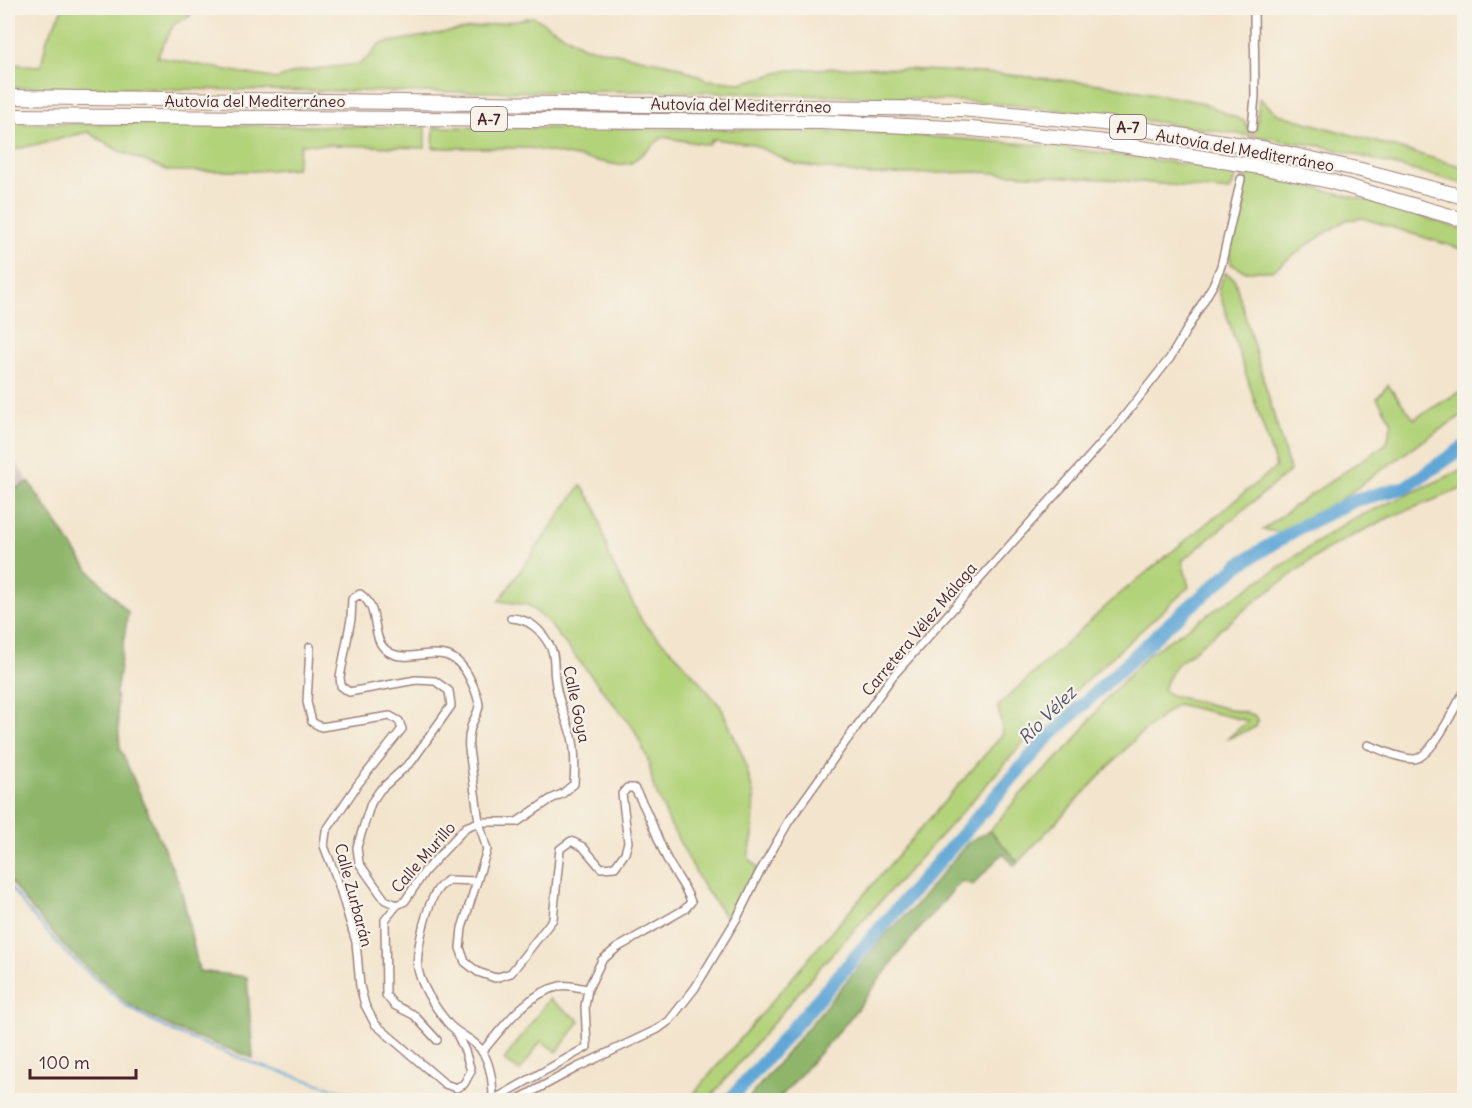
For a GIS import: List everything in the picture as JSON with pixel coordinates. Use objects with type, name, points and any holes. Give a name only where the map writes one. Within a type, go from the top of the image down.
[{"type":"highway","name":"Autovía del Mediterráneo","points":[[8,98],[962,109],[1104,123],[1267,149],[1361,170],[1464,197]]},
{"type":"highway","name":"Autovía del Mediterráneo","points":[[8,116],[820,122],[971,129],[1097,141],[1260,167],[1340,184],[1464,220]]},
{"type":"street","points":[[1252,128],[1255,96],[1254,8]]},
{"type":"street","name":"Carretera Vélez Málaga","points":[[517,1101],[578,1067],[658,1029],[669,1021],[680,1008],[733,924],[789,821],[892,677],[1115,428],[1170,358],[1213,285],[1221,266],[1241,179]]},
{"type":"street","name":"Calle Murillo","points":[[397,905],[385,900],[359,863],[357,847],[371,803],[380,790],[412,761],[451,706],[449,692],[435,681],[416,680],[348,692],[341,686],[339,677],[351,619],[352,599],[360,594],[367,599],[374,614],[379,640],[386,650],[394,654],[431,652],[446,655],[464,667],[476,690],[479,707],[468,738],[479,822],[466,827],[425,871],[405,901],[397,905],[385,920],[386,995],[394,1005],[414,1015],[437,1040]]},
{"type":"street","name":"Calle Goya","points":[[479,822],[518,822],[574,784],[572,739],[554,678],[554,655],[550,646],[531,622],[511,618]]},
{"type":"street","name":"Calle Zurbarán","points":[[310,647],[307,702],[312,722],[321,727],[390,716],[399,721],[402,729],[357,784],[326,831],[324,846],[337,879],[356,942],[360,986],[365,1005],[375,1024],[445,1084],[456,1088],[464,1084],[471,1071],[456,1032],[429,996],[418,968],[419,946],[422,929],[438,889],[448,880],[476,881]]},
{"type":"street","points":[[1368,745],[1405,758],[1417,759],[1423,756],[1444,727],[1464,692]]},
{"type":"street","points":[[479,822],[487,850],[462,928],[460,948],[465,962],[478,972],[495,978],[511,973],[553,919],[560,849],[571,841],[583,847],[601,867],[615,867],[625,853],[628,842],[622,794],[627,788],[634,788],[647,810],[668,861],[686,888],[691,902],[685,909],[617,948],[602,960],[588,989],[585,1006],[587,1047],[493,1100],[490,1072],[482,1052],[501,1029],[540,993],[562,985],[588,989]]},
{"type":"street","name":"Calle Zurbarán","points":[[456,1032],[468,1036],[482,1052]]},
{"type":"shaded area","points":[[8,451],[29,482],[8,492]]},
{"type":"green space","points":[[63,8],[189,8],[190,16],[174,24],[157,57],[276,79],[299,71],[359,64],[370,56],[379,44],[534,17],[582,46],[674,65],[708,80],[741,83],[789,70],[863,67],[1000,74],[1100,84],[1200,102],[1246,122],[1247,127],[1256,129],[1259,98],[1278,114],[1464,167],[1464,184],[1327,147],[1108,115],[980,102],[672,91],[425,92],[8,87],[8,64],[41,66],[47,39]]},
{"type":"green space","points":[[8,123],[425,127],[425,148],[301,144],[296,168],[255,171],[169,171],[119,151],[88,132],[8,151]]},
{"type":"green space","points":[[434,127],[885,133],[1050,146],[1238,171],[1230,191],[1120,180],[977,172],[868,175],[795,164],[752,144],[713,139],[708,145],[663,137],[631,163],[618,165],[530,148],[433,148]]},
{"type":"green space","points":[[1248,172],[1383,204],[1464,230],[1464,250],[1362,218],[1346,220],[1272,271],[1244,271],[1231,264],[1228,246]]},
{"type":"green space","points":[[1225,273],[1234,278],[1290,471],[1182,561],[1189,587],[1047,716],[821,966],[708,1100],[688,1100],[1003,734],[998,706],[1115,598],[1276,467],[1218,288]]},
{"type":"green space","points":[[1388,385],[1414,419],[1464,389],[1464,414],[1337,502],[1280,532],[1263,530],[1294,506],[1387,443],[1392,422],[1377,398]]},
{"type":"green space","points":[[1464,469],[1464,488],[1388,518],[1327,549],[1258,599],[1175,666],[1163,689],[1170,695],[1254,715],[1258,720],[1256,727],[1227,739],[1248,721],[1177,704],[1136,738],[1018,862],[990,831],[1019,796],[1071,745],[1107,698],[1150,653],[1347,522]]},
{"type":"green space","points":[[29,482],[86,567],[128,612],[116,693],[120,748],[181,888],[199,971],[247,977],[253,1058],[174,1029],[129,1005],[68,950],[28,905],[8,878],[8,492]]},
{"type":"green space","points":[[581,485],[596,508],[610,559],[643,623],[681,660],[721,707],[744,759],[754,796],[753,836],[748,857],[758,868],[729,922],[702,884],[670,824],[653,785],[649,762],[634,729],[547,621],[528,605],[499,601]]},
{"type":"green space","points":[[990,831],[1018,862],[1014,865],[1003,853],[973,885],[961,881],[904,947],[847,1022],[778,1100],[747,1100],[886,934],[915,906],[969,841]]},
{"type":"green space","points":[[549,999],[580,1021],[557,1052],[541,1041],[520,1071],[504,1060]]},
{"type":"waterway","name":"Río Vélez","points":[[730,1100],[1046,739],[1168,625],[1240,564],[1298,528],[1355,500],[1406,487],[1464,447]]},
{"type":"waterway","points":[[8,884],[65,952],[126,1006],[173,1032],[258,1065],[372,1100]]},
{"type":"tunnel","points":[[1241,179],[1252,128]]}]
